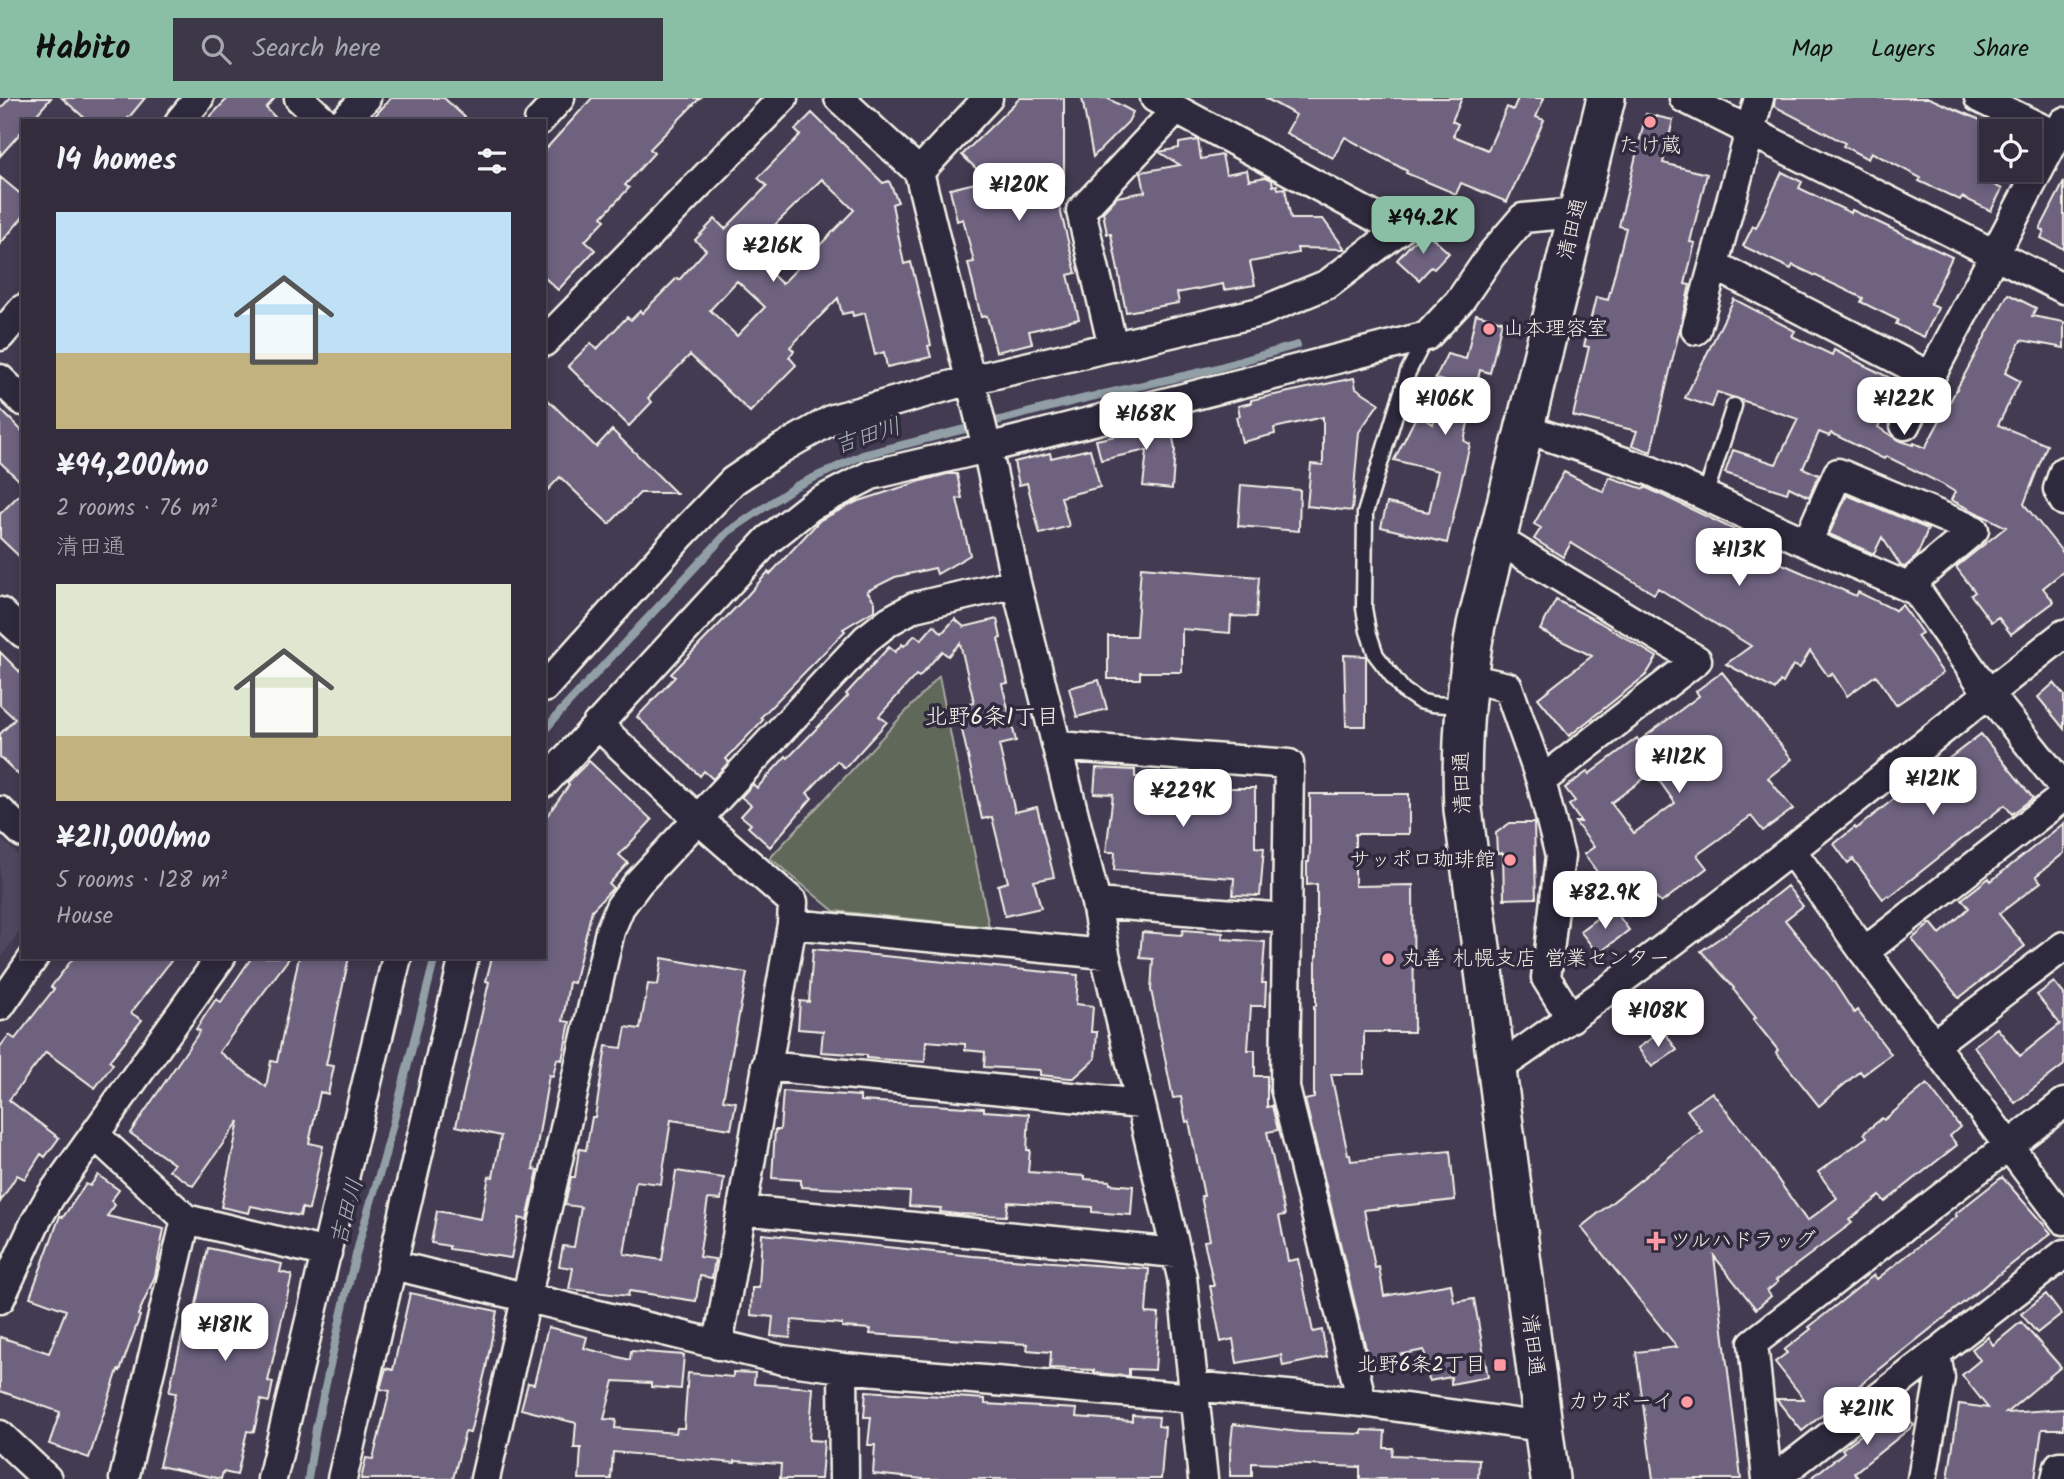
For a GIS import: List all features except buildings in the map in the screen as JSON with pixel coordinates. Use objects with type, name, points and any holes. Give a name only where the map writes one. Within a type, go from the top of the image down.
[{"type":"street","points":[[182,119],[199,98]]},
{"type":"street","points":[[299,98],[322,119]]},
{"type":"street","points":[[346,119],[366,98]]},
{"type":"street","points":[[541,119],[560,98]]},
{"type":"street","points":[[546,338],[783,98]]},
{"type":"street","points":[[839,98],[919,172],[985,439],[1016,583],[1096,903],[1105,954],[1182,1277],[1203,1479]]},
{"type":"street","points":[[919,172],[988,98]]},
{"type":"street","points":[[1684,98],[2064,289]]},
{"type":"street","points":[[1696,330],[1759,98]]},
{"type":"street","points":[[1905,425],[2060,129],[1979,98]]},
{"type":"street","name":"清田通","points":[[1550,1479],[1463,809],[1461,763],[1465,692],[1476,625],[1577,213],[1598,101]]},
{"type":"street","points":[[546,686],[733,481],[782,448],[833,419],[971,387],[1113,347],[1271,308],[1328,284],[1399,230],[1165,104],[1081,211],[1113,347]]},
{"type":"street","points":[[546,781],[768,540],[811,506],[871,475],[985,439],[1427,336],[1460,302],[1492,254],[1522,218],[1577,213]]},
{"type":"street","points":[[1714,265],[1930,376]]},
{"type":"street","points":[[0,336],[21,311]]},
{"type":"street","points":[[0,379],[21,399]]},
{"type":"street","points":[[1524,428],[1651,471],[1917,591],[1988,693],[2064,788]]},
{"type":"street","points":[[2064,471],[2058,489],[2064,502]]},
{"type":"street","points":[[1807,543],[1838,473],[1975,530],[1918,577],[1917,591]]},
{"type":"street","points":[[1497,539],[1697,660],[1541,781]]},
{"type":"street","points":[[485,1479],[610,931],[620,907],[866,639],[889,621],[914,607],[1016,583]]},
{"type":"street","points":[[0,612],[21,631]]},
{"type":"street","points":[[1496,1070],[1572,1018],[1791,850],[2064,634]]},
{"type":"street","points":[[1465,692],[1508,687],[1541,781],[1560,856],[1546,978],[1572,1018]]},
{"type":"street","points":[[597,724],[699,820],[793,902],[792,924],[718,1345]]},
{"type":"street","points":[[1058,746],[1289,764],[1284,1088],[1362,1402]]},
{"type":"street","points":[[1864,952],[2064,796]]},
{"type":"street","points":[[0,811],[21,831]]},
{"type":"street","points":[[1791,850],[2064,1220]]},
{"type":"street","points":[[1096,903],[1286,918]]},
{"type":"street","points":[[792,924],[1105,954]]},
{"type":"street","points":[[1933,1045],[2064,946]]},
{"type":"street","points":[[0,1006],[33,959]]},
{"type":"street","points":[[0,1299],[50,1197],[220,959]]},
{"type":"street","points":[[342,1479],[464,959]]},
{"type":"street","points":[[272,1479],[327,1253],[390,961]]},
{"type":"street","points":[[766,1066],[1140,1104]]},
{"type":"street","points":[[1767,1479],[1753,1343],[2064,1103]]},
{"type":"street","points":[[95,1135],[186,1219],[327,1253]]},
{"type":"street","points":[[742,1210],[1176,1254]]},
{"type":"street","points":[[124,1479],[186,1219]]},
{"type":"street","points":[[1774,1479],[2064,1254]]},
{"type":"street","points":[[393,1265],[783,1360],[843,1368],[1362,1402],[1543,1427]]},
{"type":"street","points":[[1922,1479],[1940,1378],[1936,1353]]},
{"type":"street","points":[[843,1368],[844,1479]]},
{"type":"street","points":[[0,1435],[47,1479]]},
{"type":"street","points":[[2056,1479],[2059,1466],[2064,1466]]},
{"type":"lane","points":[[1427,336],[1408,372],[1365,513],[1364,608],[1376,655],[1403,690],[1426,702],[1465,692]]},
{"type":"lane","points":[[1705,496],[1734,406]]},
{"type":"shaded area","points":[[0,838],[21,857],[21,929],[0,959]]},
{"type":"green space","points":[[939,676],[989,927],[834,911],[770,858]]},
{"type":"waterway","name":"吉田川","points":[[546,729],[728,532],[796,486],[863,455],[1082,399],[1210,370],[1297,345]]},
{"type":"waterway","name":"吉田川","points":[[308,1479],[316,1428],[346,1294],[384,1159],[434,959]]},
{"type":"place","name":"たけ蔵","points":[[1650,122]]},
{"type":"place","name":"山本理容室","points":[[1489,329]]},
{"type":"place","name":"サッポロ珈琲館","points":[[1510,860]]},
{"type":"place","name":"丸善 札幌支店 営業センター","points":[[1388,959]]},
{"type":"place","name":"ツルハドラッグ","points":[[1656,1241]]},
{"type":"place","name":"北野6条2丁目","points":[[1500,1365]]},
{"type":"place","name":"カウボーイ","points":[[1687,1402]]},
{"type":"district","name":"北野6条1丁目","points":[[992,718]]}]
